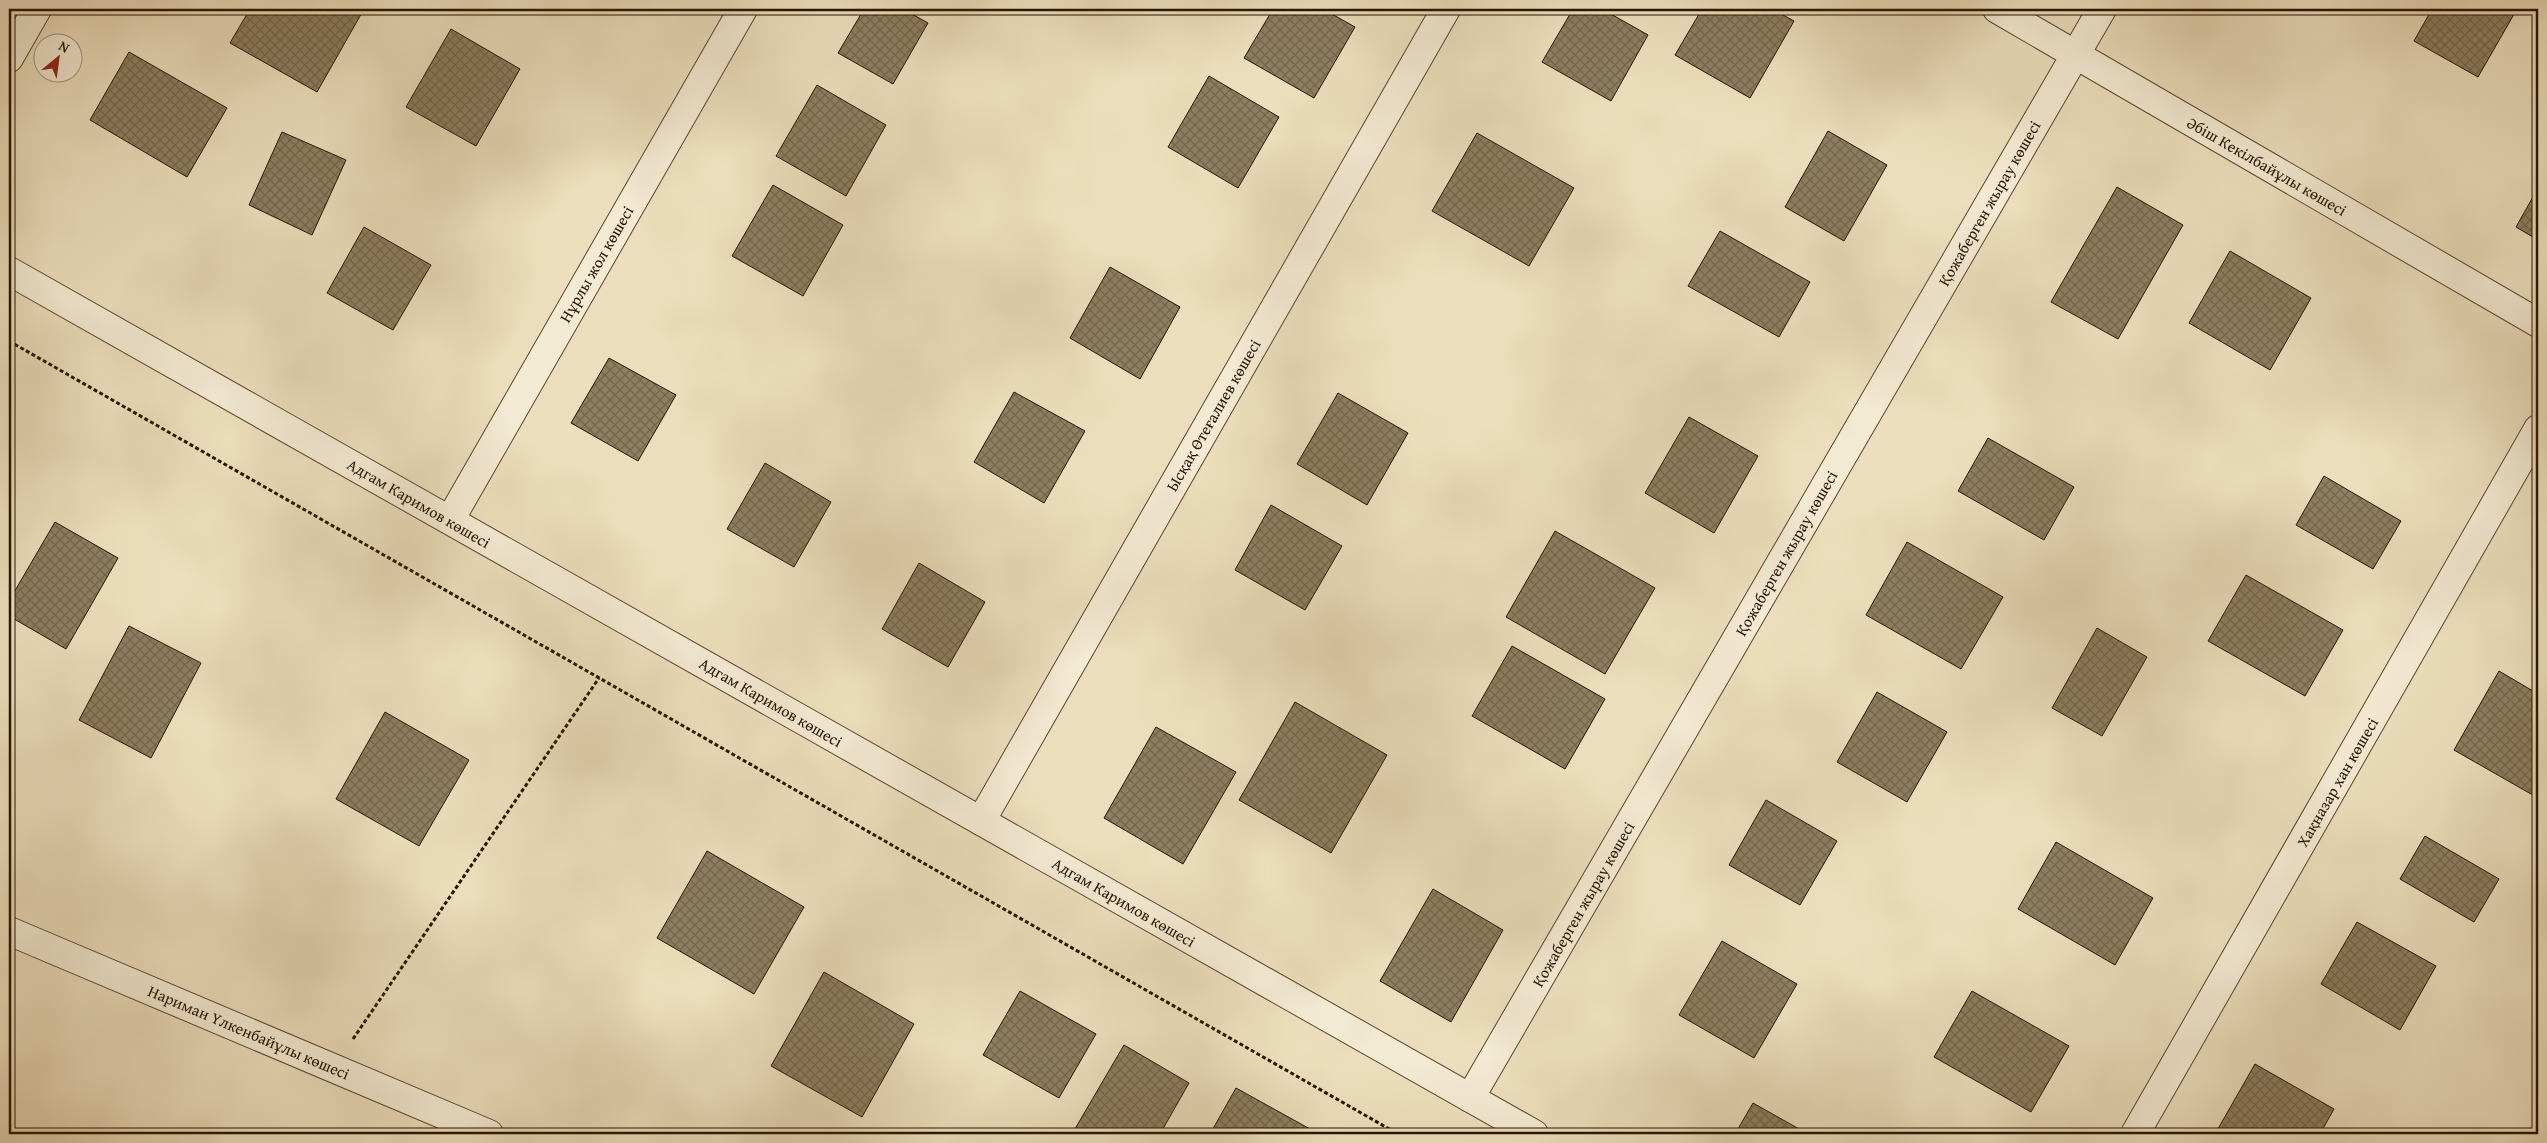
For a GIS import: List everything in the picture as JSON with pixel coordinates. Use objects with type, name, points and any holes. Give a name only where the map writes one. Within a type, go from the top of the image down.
[{"type":"street","points":[[9,58],[37,9]]},
{"type":"street","name":"Нұрлы жол көшесі","points":[[450,520],[743,9]]},
{"type":"street","name":"Ысқақ Өтеғалиев көшесі","points":[[981,821],[1446,9]]},
{"type":"street","name":"Әбіш Кекілбайұлы көшесі","points":[[1996,9],[2538,323]]},
{"type":"street","name":"Қожаберген жырау көшесі","points":[[1470,1098],[2102,9]]},
{"type":"street","name":"Адгам Каримов көшесі","points":[[9,270],[1534,1134]]},
{"type":"street","name":"Хақназар хан көшесі","points":[[2135,1134],[2538,429]]},
{"type":"street","name":"Нариман Үлкенбайұлы көшесі","points":[[9,931],[489,1134]]},
{"type":"path","points":[[9,341],[1398,1134]]},
{"type":"path","points":[[333,1068],[599,678]]},
{"type":"building","points":[[250,9],[364,9],[317,92],[230,43]]},
{"type":"building","points":[[864,9],[903,9],[928,23],[893,84],[838,53]]},
{"type":"building","points":[[1273,9],[1323,9],[1355,27],[1314,98],[1244,58]]},
{"type":"building","points":[[1573,9],[1602,9],[1648,35],[1611,101],[1542,62]]},
{"type":"building","points":[[1702,9],[1772,9],[1794,21],[1750,98],[1675,55]]},
{"type":"building","points":[[2432,9],[2517,9],[2478,77],[2414,41]]},
{"type":"building","points":[[451,29],[520,69],[476,146],[406,107]]},
{"type":"building","points":[[129,52],[227,108],[187,177],[90,120]]},
{"type":"building","points":[[1209,76],[1279,117],[1238,188],[1168,147]]},
{"type":"building","points":[[817,85],[886,125],[846,196],[776,156]]},
{"type":"building","points":[[1828,131],[1887,165],[1844,241],[1785,207]]},
{"type":"building","points":[[282,132],[346,160],[312,235],[249,205]]},
{"type":"building","points":[[1477,133],[1574,188],[1529,266],[1432,211]]},
{"type":"building","points":[[773,185],[843,225],[803,296],[732,256]]},
{"type":"building","points":[[2117,187],[2183,225],[2118,339],[2051,302]]},
{"type":"building","points":[[2538,188],[2538,240],[2516,227]]},
{"type":"building","points":[[364,227],[431,265],[393,330],[327,293]]},
{"type":"building","points":[[1720,231],[1810,282],[1779,337],[1688,286]]},
{"type":"building","points":[[2230,251],[2311,298],[2270,370],[2189,323]]},
{"type":"building","points":[[1110,267],[1180,307],[1140,379],[1070,338]]},
{"type":"building","points":[[609,358],[676,395],[638,461],[571,423]]},
{"type":"building","points":[[1014,392],[1085,431],[1044,503],[974,462]]},
{"type":"building","points":[[1338,393],[1408,433],[1367,505],[1297,464]]},
{"type":"building","points":[[1689,417],[1758,456],[1714,533],[1645,493]]},
{"type":"building","points":[[1988,438],[2074,487],[2044,540],[1958,491]]},
{"type":"building","points":[[765,463],[831,502],[794,567],[727,529]]},
{"type":"building","points":[[2324,476],[2401,521],[2373,569],[2296,525]]},
{"type":"building","points":[[1271,505],[1342,546],[1305,610],[1235,570]]},
{"type":"building","points":[[55,522],[118,558],[66,649],[9,616],[9,601]]},
{"type":"building","points":[[1555,531],[1655,588],[1605,674],[1506,617]]},
{"type":"building","points":[[1907,542],[2003,597],[1961,669],[1866,615]]},
{"type":"building","points":[[919,563],[985,602],[948,667],[882,629]]},
{"type":"building","points":[[2246,575],[2343,630],[2305,696],[2208,641]]},
{"type":"building","points":[[129,626],[201,663],[151,758],[79,720]]},
{"type":"building","points":[[2097,628],[2147,657],[2102,736],[2052,708]]},
{"type":"building","points":[[1512,646],[1605,699],[1565,769],[1472,716]]},
{"type":"building","points":[[2499,671],[2538,694],[2538,798],[2454,750]]},
{"type":"building","points":[[1877,692],[1947,732],[1907,802],[1837,762]]},
{"type":"building","points":[[1295,702],[1387,755],[1331,853],[1239,800]]},
{"type":"building","points":[[385,712],[469,760],[419,846],[336,799]]},
{"type":"building","points":[[1156,727],[1236,772],[1183,864],[1104,818]]},
{"type":"building","points":[[1766,800],[1837,841],[1800,905],[1729,865]]},
{"type":"building","points":[[2425,836],[2499,879],[2474,922],[2400,879]]},
{"type":"building","points":[[2056,842],[2153,898],[2115,965],[2018,909]]},
{"type":"building","points":[[707,851],[804,907],[754,994],[657,938]]},
{"type":"building","points":[[1433,889],[1503,930],[1451,1022],[1380,981]]},
{"type":"building","points":[[2357,922],[2436,966],[2400,1030],[2321,984]]},
{"type":"building","points":[[1722,941],[1797,984],[1754,1058],[1679,1015]]},
{"type":"building","points":[[824,972],[914,1024],[862,1117],[771,1066]]},
{"type":"building","points":[[1020,991],[1096,1034],[1059,1098],[983,1055]]},
{"type":"building","points":[[1972,991],[2069,1046],[2031,1112],[1934,1057]]},
{"type":"building","points":[[1124,1045],[1189,1083],[1160,1134],[1072,1134]]},
{"type":"building","points":[[2255,1064],[2334,1109],[2320,1134],[2215,1134]]},
{"type":"building","points":[[1236,1088],[1319,1134],[1210,1134]]},
{"type":"building","points":[[1753,1103],[1808,1134],[1735,1134]]}]
